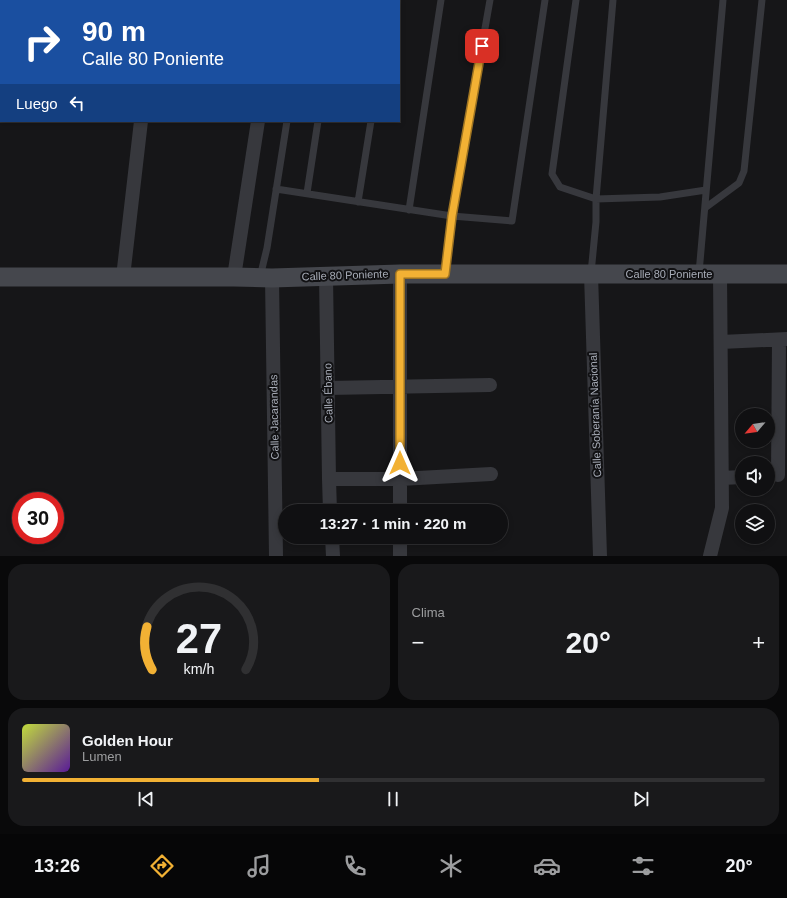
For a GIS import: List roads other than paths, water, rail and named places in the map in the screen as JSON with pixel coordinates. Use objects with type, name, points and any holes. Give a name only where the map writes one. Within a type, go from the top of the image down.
[{"type":"street","points":[[123,277],[141,122]]},
{"type":"street","points":[[234,277],[258,122]]},
{"type":"street","points":[[400,274],[400,504]]},
{"type":"street","name":"Calle 80 Poniente","points":[[0,277],[266,278],[400,274],[787,274]]},
{"type":"street","name":"Calle Soberanía Nacional","points":[[591,274],[600,556]]},
{"type":"street","points":[[710,556],[722,508],[720,274]]},
{"type":"street","name":"Calle Ébano","points":[[326,276],[330,504]]},
{"type":"street","name":"Calle Jacarandas","points":[[266,278],[276,556]]},
{"type":"street","points":[[721,342],[783,340],[778,475]]},
{"type":"street","points":[[328,388],[490,385]]},
{"type":"street","points":[[329,479],[400,479],[492,474]]},
{"type":"street","points":[[722,478],[735,477]]},
{"type":"street","points":[[332,544],[333,556]]},
{"type":"street","points":[[400,544],[400,556]]},
{"type":"lane","points":[[409,210],[441,0]]},
{"type":"lane","points":[[445,274],[452,216],[490,0]]},
{"type":"lane","points":[[276,189],[452,216],[512,220],[545,0]]},
{"type":"lane","points":[[576,0],[552,174],[560,187],[596,198],[660,197],[706,190]]},
{"type":"lane","points":[[591,274],[613,0]]},
{"type":"lane","points":[[699,274],[722,0]]},
{"type":"lane","points":[[705,208],[739,184],[744,171],[762,0]]},
{"type":"lane","points":[[266,278],[267,248],[287,122]]},
{"type":"lane","points":[[307,194],[318,122]]},
{"type":"lane","points":[[358,202],[371,122]]}]
